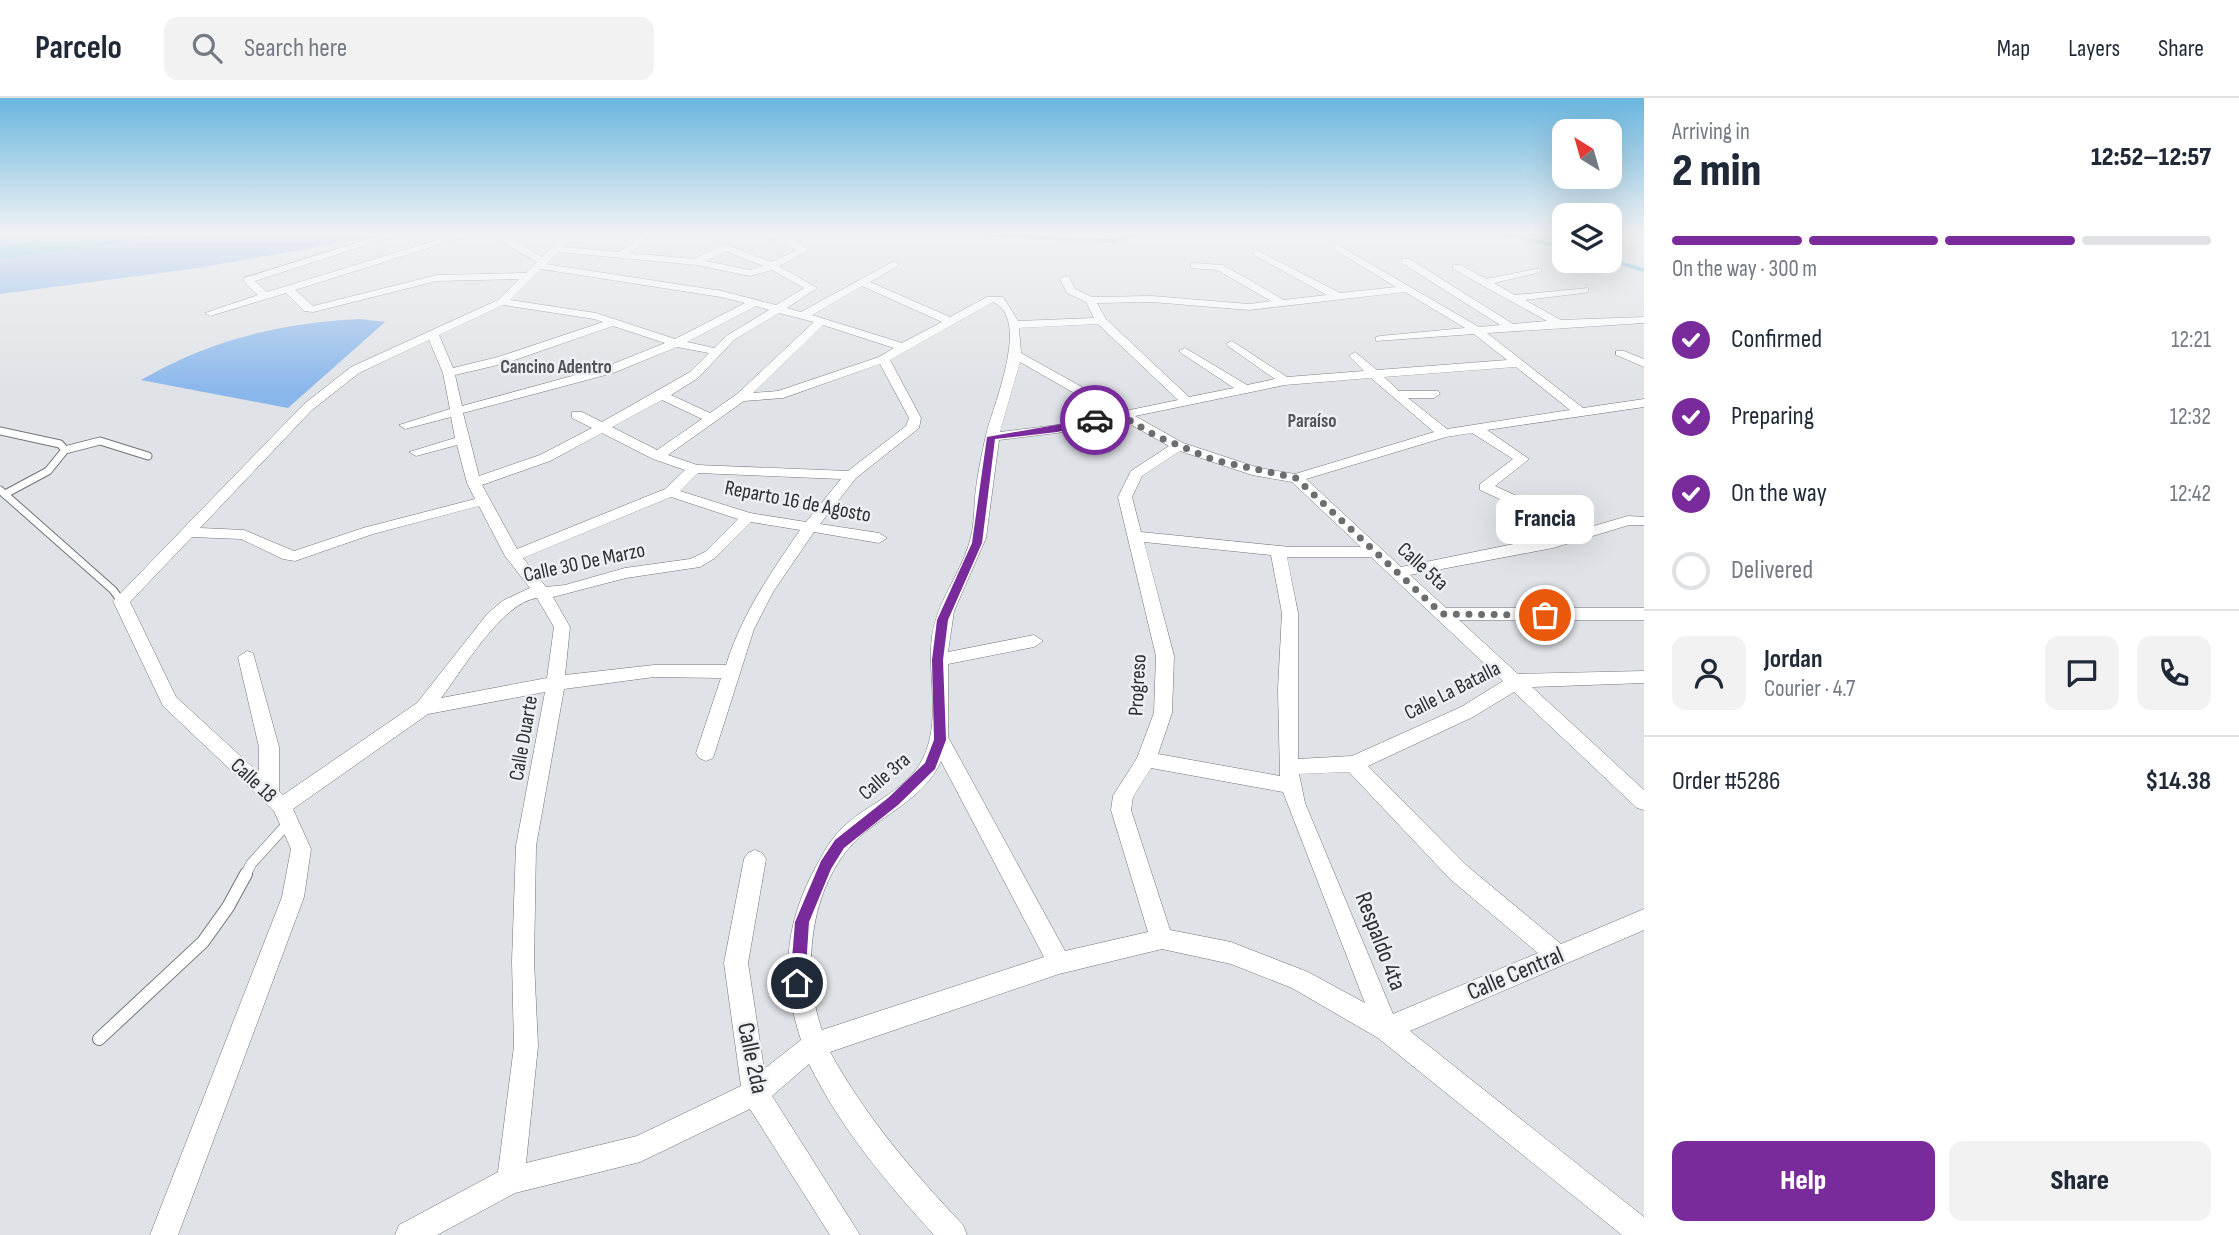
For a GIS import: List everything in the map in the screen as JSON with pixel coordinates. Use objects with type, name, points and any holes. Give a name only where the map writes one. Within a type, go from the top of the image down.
[{"type":"street","points":[[254,286],[264,295]]},
{"type":"street","points":[[210,313],[298,286]]},
{"type":"street","points":[[288,289],[308,309],[313,309],[405,286]]},
{"type":"street","points":[[121,601],[308,407],[355,370],[502,302],[519,286]]},
{"type":"street","points":[[682,286],[821,321],[904,348]]},
{"type":"street","points":[[474,483],[545,458],[662,395],[694,375],[714,351],[812,288],[808,286]]},
{"type":"street","points":[[802,316],[854,286]]},
{"type":"street","points":[[870,286],[952,322]]},
{"type":"street","points":[[1069,286],[1071,291],[1090,300],[1152,299],[1248,307],[1404,289]]},
{"type":"street","points":[[1252,286],[1282,303]]},
{"type":"street","points":[[1319,286],[1337,296]]},
{"type":"street","points":[[1399,286],[1475,330],[1579,411]]},
{"type":"street","points":[[1447,287],[1456,286]]},
{"type":"street","points":[[1491,286],[1559,323]]},
{"type":"street","points":[[1447,287],[1511,327]]},
{"type":"street","points":[[1514,298],[1584,290]]},
{"type":"street","name":"Calle 3ra","points":[[952,322],[990,299],[999,299],[1011,311],[1016,355],[991,437],[977,543],[943,620],[937,660],[940,740],[930,766],[893,802],[839,844],[826,866],[802,922],[797,983],[812,1046],[845,1109],[880,1156],[953,1235]]},
{"type":"street","points":[[1090,300],[1101,321],[1185,400]]},
{"type":"street","points":[[502,302],[617,321],[676,343],[714,351]]},
{"type":"street","points":[[405,425],[609,370],[676,343],[754,303]]},
{"type":"street","points":[[1380,339],[1559,323],[1644,320]]},
{"type":"street","points":[[449,373],[502,360],[617,321]]},
{"type":"street","points":[[659,456],[741,397],[821,321]]},
{"type":"street","points":[[1013,325],[1101,321]]},
{"type":"street","points":[[741,397],[779,395],[883,359],[952,322]]},
{"type":"street","name":"Calle Duarte","points":[[433,335],[449,373],[462,440],[474,483],[513,556],[542,592],[562,627],[556,681],[526,846],[523,961],[526,1046],[511,1180]]},
{"type":"street","points":[[1232,344],[1285,381]]},
{"type":"street","points":[[1185,351],[1244,389]]},
{"type":"street","points":[[1620,353],[1644,363]]},
{"type":"street","points":[[1016,355],[1178,446],[1257,472],[1296,478],[1444,433],[1644,403]]},
{"type":"street","points":[[1355,356],[1375,372],[1396,395],[1444,433]]},
{"type":"street","points":[[706,753],[746,629],[761,601],[811,525],[851,475],[912,428],[915,418],[883,359]]},
{"type":"street","points":[[991,437],[1057,429],[1285,381],[1519,363]]},
{"type":"street","points":[[1396,395],[1434,394]]},
{"type":"street","points":[[662,395],[710,418]]},
{"type":"street","points":[[1619,408],[1644,418]]},
{"type":"street","points":[[577,415],[659,456],[695,469],[851,475]]},
{"type":"street","points":[[1474,428],[1522,459],[1485,487],[1584,532]]},
{"type":"street","points":[[416,452],[462,440]]},
{"type":"street","name":"Progreso","points":[[1162,939],[1121,810],[1123,796],[1146,760],[1163,713],[1165,656],[1125,497],[1136,474],[1178,446]]},
{"type":"street","points":[[513,556],[670,492],[695,469]]},
{"type":"street","name":"Calle 5ta","points":[[1296,478],[1644,802]]},
{"type":"street","name":"Reparto 16 de Agosto","points":[[670,492],[748,517],[879,538]]},
{"type":"street","points":[[189,532],[244,536],[288,556],[295,556],[368,531],[483,501]]},
{"type":"street","name":"Calle 30 De Marzo","points":[[280,807],[423,708],[494,617],[527,594],[565,590],[625,573],[694,563],[710,555],[748,517]]},
{"type":"street","points":[[1395,573],[1553,543],[1628,520],[1644,521]]},
{"type":"street","points":[[1135,536],[1278,551],[1373,552]]},
{"type":"street","name":"Respaldo 4ta","points":[[1278,551],[1290,613],[1290,776],[1295,803],[1387,1029],[1644,1234]]},
{"type":"street","name":"Calle 18","points":[[121,601],[169,701],[280,807],[301,849],[293,897],[164,1235]]},
{"type":"street","points":[[1442,614],[1644,614]]},
{"type":"street","points":[[937,660],[1034,641]]},
{"type":"street","points":[[247,657],[280,807]]},
{"type":"street","points":[[423,708],[505,695],[556,681],[652,669],[689,668],[733,672]]},
{"type":"street","name":"Calle La Batalla","points":[[1146,760],[1290,776],[1354,764],[1467,712],[1517,681],[1644,677]]},
{"type":"street","points":[[940,740],[1059,963]]},
{"type":"street","points":[[1354,764],[1458,873],[1557,955]]},
{"type":"street","name":"Calle 2da","points":[[755,859],[736,963],[755,1093],[846,1235]]},
{"type":"street","name":"Calle Central","points":[[1387,1029],[1644,919]]},
{"type":"street","points":[[409,1235],[511,1180],[640,1149],[755,1093],[812,1046],[1059,963],[1162,939],[1231,953],[1300,981],[1387,1029]]},
{"type":"lane","points":[[0,432],[60,444],[65,450]]},
{"type":"lane","points":[[65,450],[100,441],[148,456]]},
{"type":"lane","points":[[65,450],[60,461],[49,471],[4,491],[113,590],[121,601]]},
{"type":"lane","points":[[99,1039],[203,942],[228,907],[280,807]]},
{"type":"shaded area","points":[[0,286],[60,286],[0,294]]},
{"type":"shaded area","points":[[360,319],[385,322],[288,408],[141,380],[193,354],[246,336],[302,325]]},
{"type":"way so far","points":[[1095,420],[1119,414],[1156,436],[1214,460],[1257,472],[1296,478],[1442,614],[1545,615]]},
{"type":"place","name":"Francia","points":[[1545,615]]},
{"type":"district","name":"Cancino Adentro","points":[[556,366]]},
{"type":"district","name":"Paraíso","points":[[1312,420]]},
{"type":"route","points":[[797,983],[802,922],[826,866],[839,844],[893,802],[930,766],[940,740],[937,660],[943,620],[977,543],[991,437],[1057,429],[1095,420]]}]
